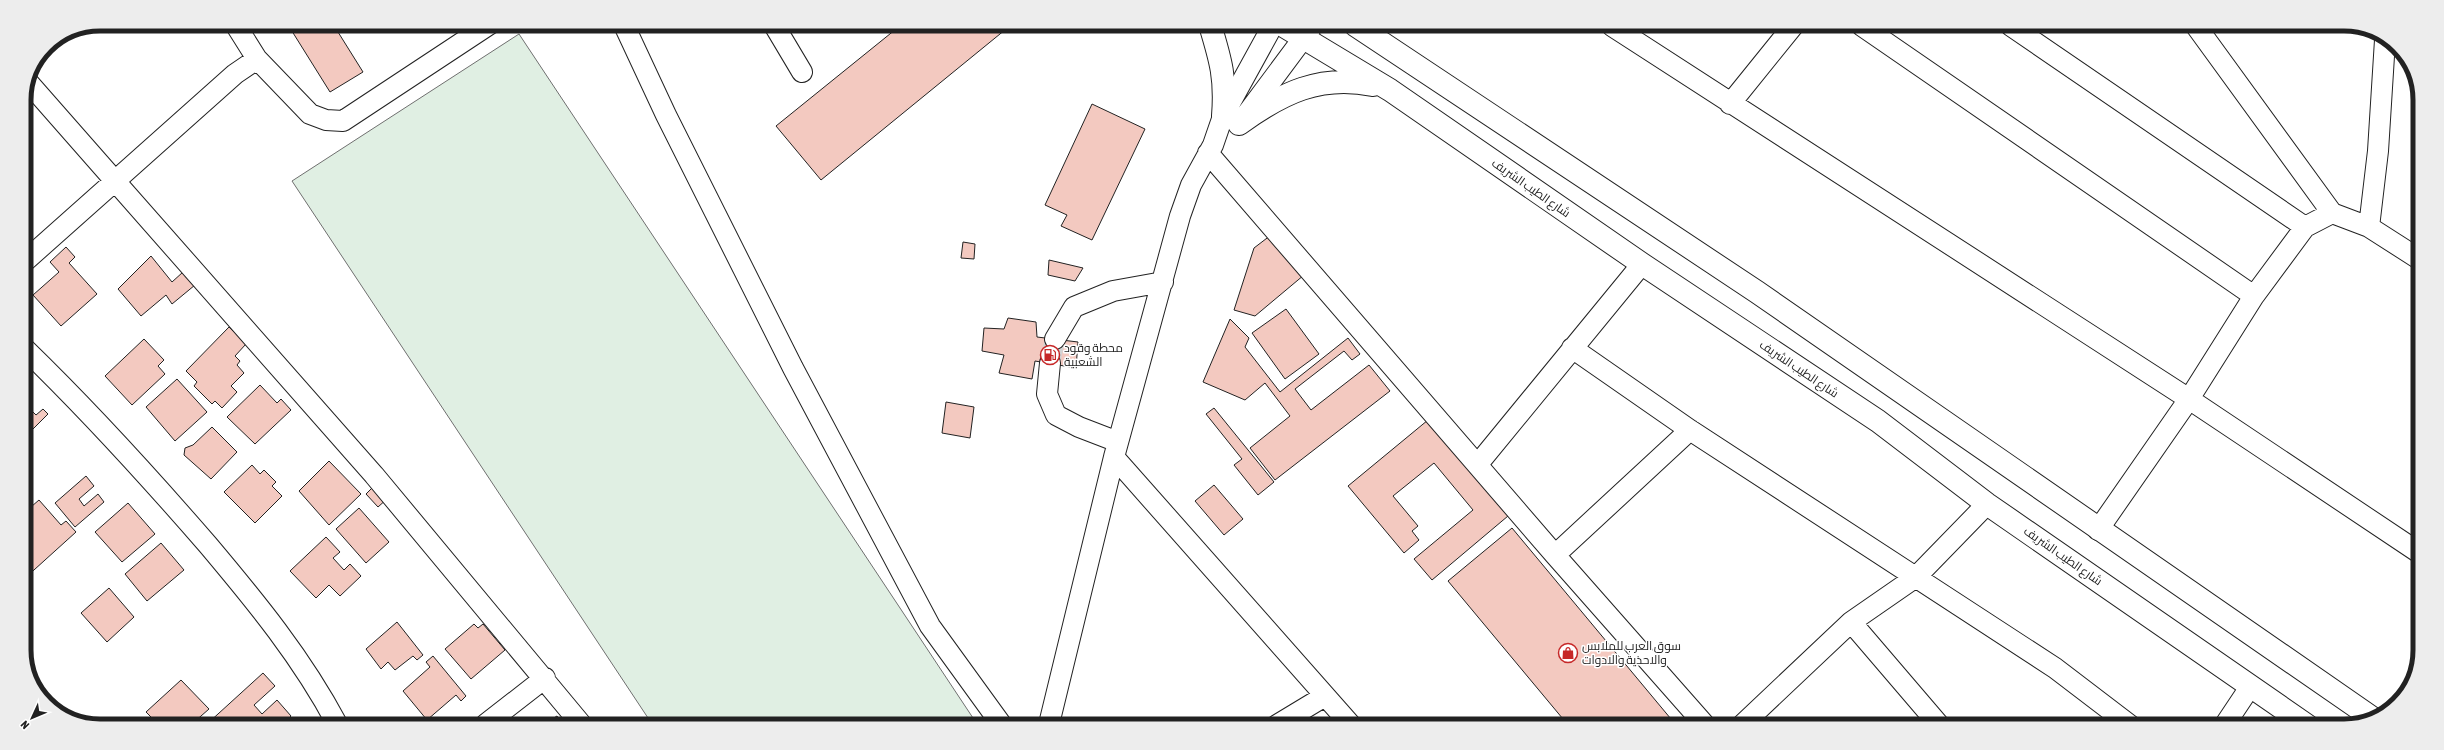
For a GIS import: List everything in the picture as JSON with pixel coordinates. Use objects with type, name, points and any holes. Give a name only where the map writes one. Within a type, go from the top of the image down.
[{"type":"main road","points":[[1212,31],[1220,55],[1231,120],[1312,84],[1339,80],[1355,81],[1390,90]]},
{"type":"main road","points":[[1363,31],[1387,45],[1757,292],[2098,530],[2367,714]]},
{"type":"main road","points":[[1377,31],[1387,45]]},
{"type":"main road","name":"شارع الطيب الشريف","points":[[1308,32],[1642,264],[1878,421],[1988,504],[2298,719]]},
{"type":"street","points":[[239,31],[257,59],[310,114],[326,120],[343,121],[479,31]]},
{"type":"street","points":[[630,31],[666,116],[793,368],[930,626],[997,719]]},
{"type":"street","points":[[778,31],[802,72]]},
{"type":"street","points":[[1231,120],[1270,31]]},
{"type":"street","points":[[1620,31],[1730,104],[2190,399],[2413,549]]},
{"type":"street","points":[[1730,104],[1789,31]]},
{"type":"street","points":[[1869,31],[2254,296]]},
{"type":"street","points":[[2018,31],[2305,227]]},
{"type":"street","points":[[2200,31],[2332,213],[2369,226],[2413,255]]},
{"type":"street","points":[[1050,719],[1116,450],[1180,216],[1191,185],[1210,149],[1231,120],[1308,32]]},
{"type":"street","points":[[2369,226],[2378,151],[2384,44]]},
{"type":"street","points":[[31,256],[235,74],[257,59]]},
{"type":"street","points":[[32,87],[374,475],[545,678],[577,719]]},
{"type":"street","points":[[1210,149],[1555,555],[1700,719]]},
{"type":"street","points":[[2098,530],[2190,399],[2254,296],[2305,227],[2332,213]]},
{"type":"street","points":[[1478,464],[1642,264]]},
{"type":"street","points":[[1055,339],[1074,307],[1113,291],[1163,282]]},
{"type":"street","points":[[1572,348],[1690,430],[2055,668],[2122,719]]},
{"type":"street","points":[[31,355],[89,413],[180,512],[267,615],[322,696],[334,719]]},
{"type":"street","points":[[1050,364],[1047,394],[1056,415],[1116,450],[1346,719]]},
{"type":"street","points":[[1555,555],[1690,430]]},
{"type":"street","points":[[1748,719],[1851,622],[1916,578],[1988,504]]},
{"type":"street","points":[[1851,622],[1934,719]]},
{"type":"street","points":[[492,719],[545,678]]},
{"type":"street","points":[[2229,719],[2250,687]]},
{"type":"street","points":[[1287,719],[1325,696]]},
{"type":"green space","points":[[519,34],[974,719],[649,719],[292,181]]},
{"type":"building","points":[[292,31],[337,31],[363,72],[330,92]]},
{"type":"building","points":[[894,31],[1004,31],[821,180],[776,126]]},
{"type":"building","points":[[1092,104],[1145,129],[1092,240],[1061,226],[1067,215],[1045,205]]},
{"type":"building","points":[[1271,235],[1304,275],[1255,316],[1234,310],[1254,248]]},
{"type":"building","points":[[963,242],[975,244],[974,259],[961,258]]},
{"type":"building","points":[[66,247],[75,257],[69,263],[97,294],[61,326],[33,295],[59,272],[50,262]]},
{"type":"building","points":[[151,256],[172,282],[183,272],[195,285],[172,304],[166,295],[141,316],[118,289]]},
{"type":"building","points":[[1049,260],[1083,268],[1075,281],[1048,275]]},
{"type":"building","points":[[1286,309],[1319,354],[1285,379],[1252,333]]},
{"type":"building","points":[[1008,318],[1036,322],[1037,337],[1078,342],[1076,368],[1035,361],[1032,379],[999,373],[1004,355],[982,351],[984,328],[1004,329]]},
{"type":"building","points":[[1230,319],[1249,338],[1245,347],[1280,392],[1348,338],[1360,354],[1352,360],[1344,351],[1295,389],[1311,410],[1369,365],[1390,391],[1275,480],[1250,448],[1290,416],[1265,383],[1245,400],[1203,382]]},
{"type":"building","points":[[229,327],[246,344],[235,356],[240,361],[237,365],[244,373],[231,386],[237,392],[222,408],[215,401],[212,404],[194,386],[197,382],[186,371]]},
{"type":"building","points":[[144,339],[164,360],[158,366],[165,374],[132,405],[105,376]]},
{"type":"building","points":[[177,379],[207,412],[175,441],[146,407]]},
{"type":"building","points":[[260,385],[277,403],[281,399],[291,410],[255,444],[227,417]]},
{"type":"building","points":[[946,402],[974,407],[970,438],[942,433]]},
{"type":"building","points":[[1214,408],[1274,482],[1258,495],[1234,465],[1242,459],[1206,414]]},
{"type":"building","points":[[43,409],[48,414],[31,431],[31,410],[36,415]]},
{"type":"building","points":[[1428,420],[1508,516],[1432,580],[1414,559],[1473,510],[1434,463],[1393,496],[1418,526],[1412,531],[1419,540],[1404,553],[1348,486]]},
{"type":"building","points":[[212,427],[237,452],[211,479],[184,455],[185,448],[193,445]]},
{"type":"building","points":[[329,461],[361,494],[329,525],[299,491]]},
{"type":"building","points":[[252,465],[260,474],[264,470],[276,482],[272,486],[282,496],[255,523],[224,492]]},
{"type":"building","points":[[86,476],[94,486],[79,499],[84,506],[98,494],[104,502],[75,527],[55,503]]},
{"type":"building","points":[[375,485],[388,498],[378,507],[366,494]]},
{"type":"building","points":[[1214,485],[1243,519],[1224,535],[1195,501]]},
{"type":"building","points":[[39,500],[61,525],[66,521],[76,532],[31,573],[31,507]]},
{"type":"building","points":[[128,503],[155,534],[122,562],[95,532]]},
{"type":"building","points":[[359,508],[389,542],[366,563],[336,529]]},
{"type":"building","points":[[1512,528],[1671,719],[1563,719],[1448,581]]},
{"type":"building","points":[[326,537],[340,552],[333,558],[344,570],[350,564],[361,576],[340,596],[329,585],[316,598],[290,571]]},
{"type":"building","points":[[161,543],[184,570],[147,601],[125,574]]},
{"type":"building","points":[[109,588],[134,617],[107,642],[81,613]]},
{"type":"building","points":[[397,622],[423,655],[417,660],[413,656],[395,670],[388,662],[381,669],[366,649]]},
{"type":"building","points":[[474,624],[478,628],[483,624],[505,650],[471,679],[445,649]]},
{"type":"building","points":[[433,656],[466,696],[461,701],[456,695],[428,719],[426,719],[403,691],[430,667],[426,662]]},
{"type":"building","points":[[263,673],[275,686],[254,705],[262,714],[277,700],[291,716],[288,719],[212,719]]},
{"type":"building","points":[[181,680],[209,709],[198,719],[153,719],[146,712]]},
{"type":"building","points":[[557,716],[559,719],[552,719]]},
{"type":"tunnel","points":[[1050,363],[1055,339]]},
{"type":"place","name":"محطة وقود الشعبية","points":[[1050,355]]},
{"type":"place","name":"سوق العرب للملابس والاحذية والادوات","points":[[1568,653]]}]
